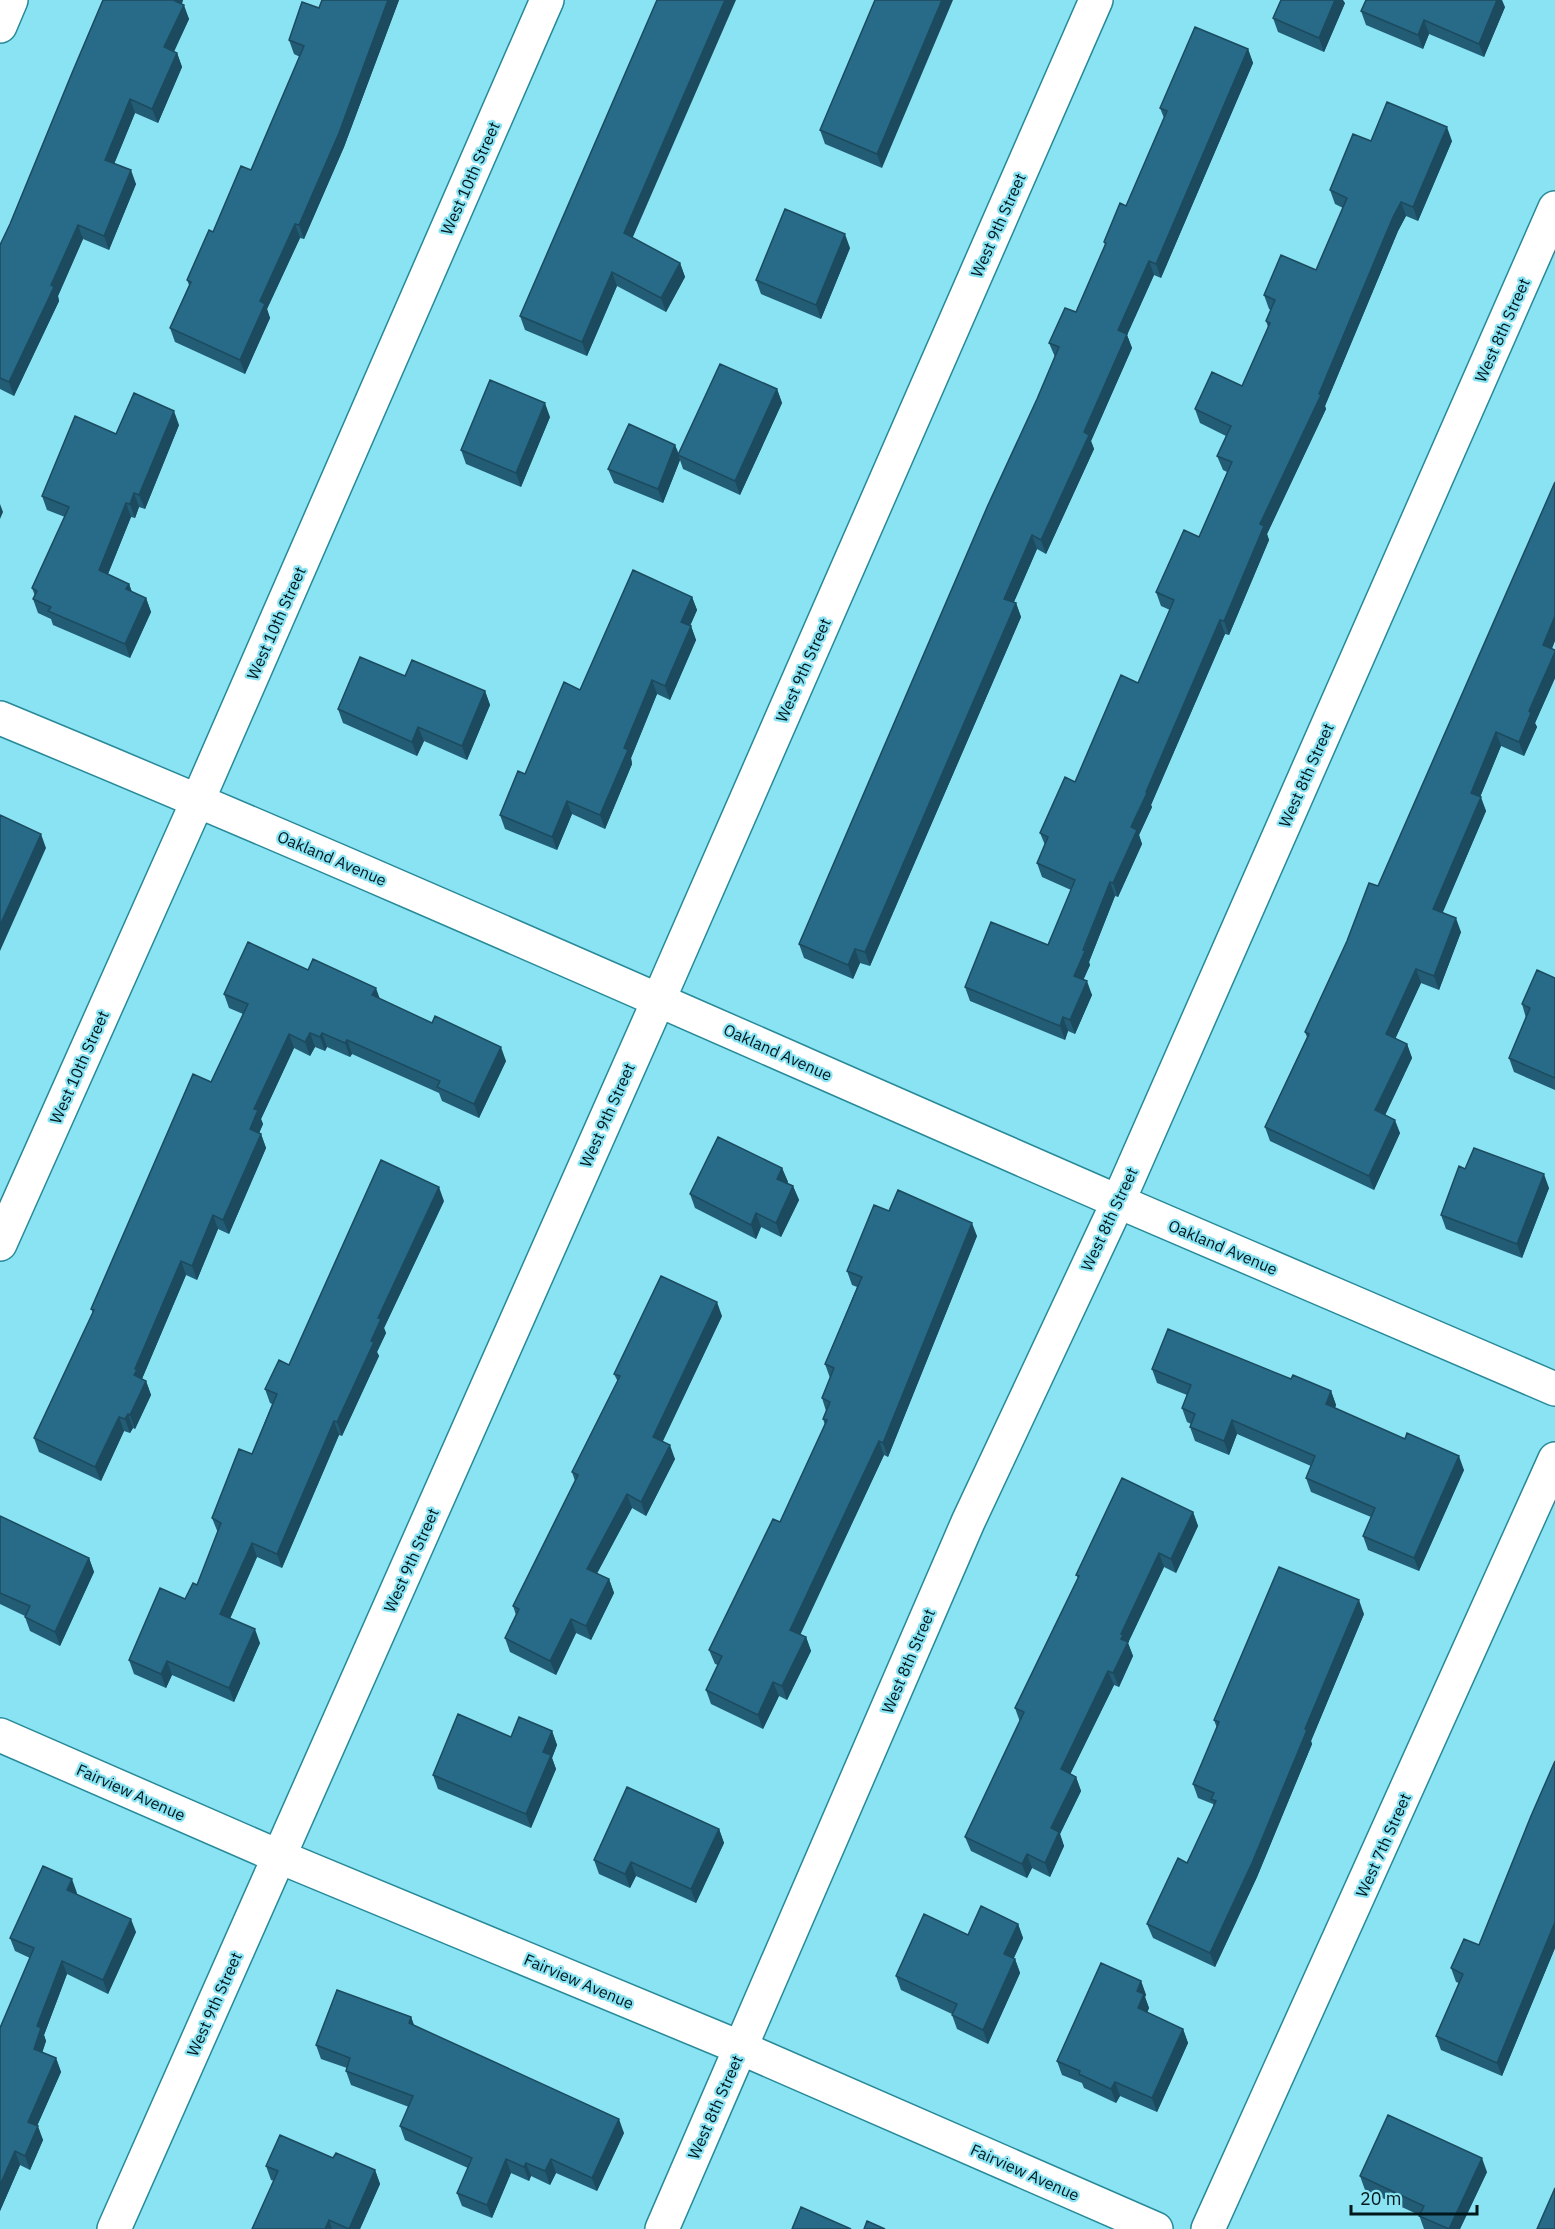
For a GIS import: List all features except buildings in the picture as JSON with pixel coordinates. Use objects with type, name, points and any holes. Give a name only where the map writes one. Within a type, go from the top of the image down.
[{"type":"street","points":[[0,26],[11,0]]},
{"type":"street","name":"West 10th Street","points":[[0,1244],[198,800],[548,0]]},
{"type":"street","name":"West 9th Street","points":[[114,2229],[659,999],[1096,0]]},
{"type":"street","name":"West 8th Street","points":[[662,2229],[968,1522],[1118,1202],[1555,208]]},
{"type":"street","name":"Oakland Avenue","points":[[0,718],[198,800],[659,999],[1118,1202],[1555,1389]]},
{"type":"street","name":"West 7th Street","points":[[1208,2229],[1555,1459]]},
{"type":"street","name":"Fairview Avenue","points":[[0,1735],[280,1857],[741,2048],[1156,2229]]}]
